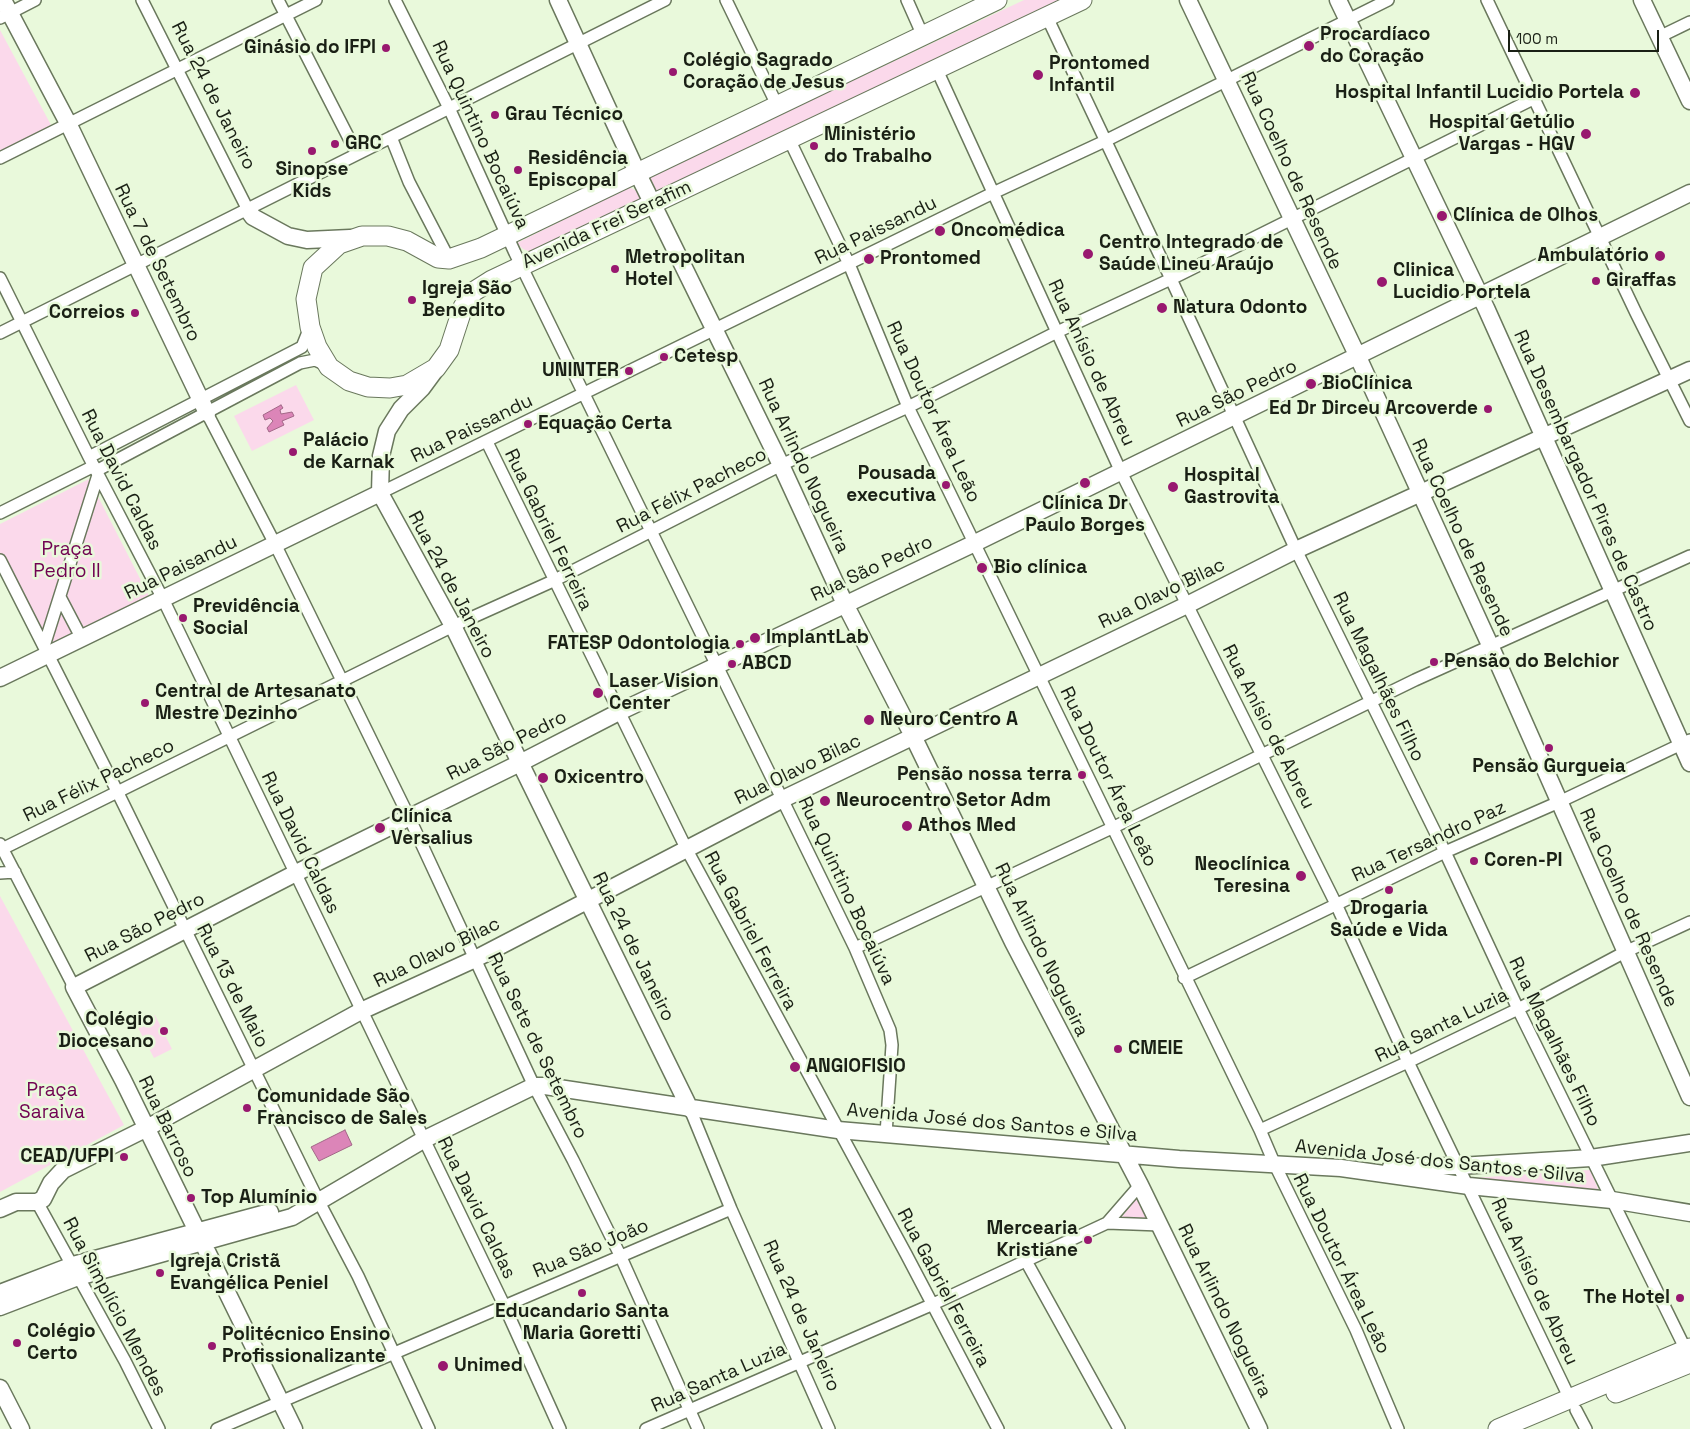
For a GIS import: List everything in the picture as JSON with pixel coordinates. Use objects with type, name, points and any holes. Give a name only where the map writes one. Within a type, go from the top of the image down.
[{"type":"main road","name":"Avenida Frei Serafim","points":[[997,0],[480,248],[449,260],[438,258],[407,241],[388,236],[362,236],[339,244],[313,268],[306,299],[310,327],[317,348],[329,367],[349,381],[368,387],[390,388],[407,385],[436,368],[449,350],[462,307],[473,292],[521,266],[1082,0]]},
{"type":"main road","points":[[1498,1429],[1573,1404],[1689,1354]]},
{"type":"main road","points":[[1529,1429],[1573,1404]]},
{"type":"street","points":[[5,10],[35,0]]},
{"type":"street","name":"Rua 24 de Janeiro","points":[[142,0],[248,210]]},
{"type":"street","points":[[278,0],[357,154]]},
{"type":"street","points":[[0,158],[316,0]]},
{"type":"street","name":"Rua Quintino Bocaiúva","points":[[395,0],[449,108],[521,266],[855,948],[890,1030],[892,1045],[886,1134]]},
{"type":"street","name":"Rua Arlindo Nogueira","points":[[558,0],[637,172],[716,330],[845,604],[988,886],[1013,942],[1140,1185],[1259,1429]]},
{"type":"street","points":[[0,333],[665,0]]},
{"type":"street","points":[[726,0],[777,105]]},
{"type":"street","points":[[907,0],[923,36]]},
{"type":"street","name":"Rua Coelho de Resende","points":[[1188,0],[1358,357],[1419,494],[1490,645],[1690,1097]]},
{"type":"street","name":"Rua Desembargador Pires de Castro","points":[[1338,0],[1416,158],[1480,296],[1612,590],[1685,742],[1690,763]]},
{"type":"street","name":"Rua Paissandu","points":[[380,493],[993,193],[1105,141],[1388,0]]},
{"type":"street","points":[[1487,0],[1600,238],[1690,421]]},
{"type":"street","points":[[1642,0],[1690,100]]},
{"type":"street","name":"Rua 7 de Setembro","points":[[5,10],[68,123],[204,406],[275,544]]},
{"type":"street","name":"Rua Magalhães Filho","points":[[1047,17],[1236,417],[1296,550],[1445,852],[1591,1158],[1689,1354]]},
{"type":"street","points":[[1659,37],[1690,22]]},
{"type":"street","name":"Rua Anísio de Abreu","points":[[937,70],[1122,472],[1186,605],[1336,904],[1408,1062],[1586,1429]]},
{"type":"street","name":"Rua Félix Pacheco","points":[[1,847],[342,682],[453,626],[553,581],[781,465],[908,407],[1057,332],[1171,279],[1534,98]]},
{"type":"street","points":[[391,137],[409,182],[449,260]]},
{"type":"street","name":"Rua Doutor Área Leão","points":[[789,139],[849,264],[908,407],[1114,827],[1184,978],[1260,1130],[1275,1166],[1356,1330],[1398,1429]]},
{"type":"street","name":"Rua São Pedro","points":[[74,987],[296,873],[520,763],[618,712],[975,544],[1690,193]]},
{"type":"street","points":[[248,210],[253,216],[288,236],[321,240],[362,236]]},
{"type":"street","points":[[407,241],[421,240],[435,231]]},
{"type":"street","name":"Rua David Caldas","points":[[0,278],[163,600],[296,873],[504,1305],[560,1429]]},
{"type":"street","points":[[0,513],[94,467],[115,461],[152,441],[258,370],[302,347],[310,327]]},
{"type":"street","points":[[46,651],[94,467],[108,447],[146,429],[265,383],[309,360],[315,360],[329,367]]},
{"type":"street","points":[[380,493],[381,456],[387,431],[401,409],[422,388],[436,368]]},
{"type":"street","points":[[258,370],[265,383]]},
{"type":"street","name":"Rua Olavo Bilac","points":[[37,1202],[47,1193],[51,1183],[63,1170],[145,1129],[361,1011],[475,959],[587,899],[687,850],[783,799],[1040,676],[1296,550],[1690,370]]},
{"type":"street","points":[[146,429],[152,441]]},
{"type":"street","name":"Rua Gabriel Ferreira","points":[[486,442],[687,850],[906,1254],[931,1305],[998,1429]]},
{"type":"street","points":[[108,447],[115,461]]},
{"type":"street","name":"Rua 24 de Janeiro","points":[[380,493],[453,626],[690,1109],[731,1209],[829,1429]]},
{"type":"street","name":"Rua Paisandu","points":[[0,678],[46,651],[82,639],[380,493]]},
{"type":"street","name":"Rua Sete de Setembro","points":[[275,544],[409,817],[534,1086],[574,1160],[620,1255],[698,1429]]},
{"type":"street","points":[[855,948],[1114,827],[1490,645],[1690,556]]},
{"type":"street","name":"Rua 13 de Maio","points":[[0,560],[117,791],[318,1200],[358,1276],[429,1429]]},
{"type":"street","points":[[60,597],[82,639]]},
{"type":"street","name":"Rua Tersandro Paz","points":[[1184,978],[1445,852],[1559,802],[1685,742]]},
{"type":"street","name":"Rua Barroso","points":[[1,847],[123,1080],[145,1129],[294,1429]]},
{"type":"street","points":[[0,873],[15,872]]},
{"type":"street","name":"Rua Santa Luzia","points":[[1260,1130],[1408,1062],[1518,1008],[1625,952],[1690,922]]},
{"type":"street","points":[[0,1293],[198,1237],[292,1217],[423,1140],[534,1086]]},
{"type":"street","name":"Avenida José dos Santos e Silva","points":[[534,1086],[545,1086],[838,1130],[1275,1166],[1341,1168],[1469,1186],[1612,1200],[1690,1213]]},
{"type":"street","points":[[1341,1168],[1459,1166],[1591,1158],[1690,1144]]},
{"type":"street","name":"Rua Santa Luzia","points":[[646,1429],[931,1305],[1107,1223],[1140,1185]]},
{"type":"street","points":[[0,1208],[16,1202],[37,1202]]},
{"type":"street","name":"Rua Simplício Mendes","points":[[37,1202],[158,1429]]},
{"type":"street","name":"Rua São João","points":[[216,1429],[731,1209]]},
{"type":"street","name":"Rua Santa Luzia","points":[[1107,1223],[1160,1225]]},
{"type":"street","points":[[1026,1261],[1119,1429]]},
{"type":"street","points":[[0,1307],[75,1271]]},
{"type":"street","points":[[0,1388],[21,1429]]},
{"type":"green space","points":[[1024,0],[1068,0],[654,193],[648,177]]},
{"type":"green space","points":[[0,30],[51,125],[0,152]]},
{"type":"green space","points":[[629,187],[639,192],[642,200],[533,253],[523,249],[517,243]]},
{"type":"green space","points":[[296,385],[314,420],[252,451],[234,416]]},
{"type":"green space","name":"Praça Pedro II","points":[[89,479],[152,602],[49,651],[0,558],[0,524]]},
{"type":"green space","name":"Praça Saraiva","points":[[0,896],[124,1125],[0,1192]]},
{"type":"green space","points":[[155,1015],[172,1049],[154,1058],[136,1024]]},
{"type":"green space","points":[[1590,1170],[1602,1198],[1474,1183],[1473,1178]]},
{"type":"green space","points":[[1137,1198],[1149,1222],[1113,1228]]},
{"type":"shaded area","points":[[281,405],[283,408],[280,410],[281,414],[292,412],[294,416],[282,421],[284,425],[269,432],[267,428],[273,421],[270,418],[265,420],[263,415]]},
{"type":"shaded area","points":[[345,1130],[352,1145],[319,1161],[311,1147]]},
{"type":"place","name":"Procardíaco do Coração","points":[[1309,46]]},
{"type":"place","name":"Ginásio do IFPI","points":[[386,48]]},
{"type":"place","name":"Colégio Sagrado Coração de Jesus","points":[[673,72]]},
{"type":"place","name":"Prontomed Infantil","points":[[1038,75]]},
{"type":"place","name":"Hospital Infantil Lucidio Portela","points":[[1635,93]]},
{"type":"place","name":"Grau Técnico","points":[[495,115]]},
{"type":"place","name":"Hospital Getúlio Vargas - HGV","points":[[1586,134]]},
{"type":"place","name":"GRC","points":[[335,144]]},
{"type":"place","name":"Ministério do Trabalho","points":[[814,146]]},
{"type":"place","name":"Sinopse Kids","points":[[312,151]]},
{"type":"place","name":"Residência Episcopal","points":[[518,170]]},
{"type":"place","name":"Clínica de Olhos","points":[[1442,216]]},
{"type":"place","name":"Oncomédica","points":[[940,231]]},
{"type":"place","name":"Centro Integrado de Saúde Lineu Araújo","points":[[1088,254]]},
{"type":"place","name":"Ambulatório","points":[[1660,256]]},
{"type":"place","name":"Prontomed","points":[[869,259]]},
{"type":"place","name":"Metropolitan Hotel","points":[[615,269]]},
{"type":"place","name":"Giraffas","points":[[1596,281]]},
{"type":"place","name":"Clinica Lucidio Portela","points":[[1382,282]]},
{"type":"place","name":"Igreja São Benedito","points":[[412,300]]},
{"type":"place","name":"Natura Odonto","points":[[1162,308]]},
{"type":"place","name":"Correios","points":[[135,313]]},
{"type":"place","name":"Cetesp","points":[[664,357]]},
{"type":"place","name":"UNINTER","points":[[629,371]]},
{"type":"place","name":"BioClínica","points":[[1311,384]]},
{"type":"place","name":"Ed Dr Dirceu Arcoverde","points":[[1488,409]]},
{"type":"place","name":"Equação Certa","points":[[528,424]]},
{"type":"place","name":"Palácio de Karnak","points":[[293,452]]},
{"type":"place","name":"Clínica Dr Paulo Borges","points":[[1085,483]]},
{"type":"place","name":"Pousada executiva","points":[[946,485]]},
{"type":"place","name":"Hospital Gastrovita","points":[[1173,487]]},
{"type":"place","name":"Bio clínica","points":[[982,568]]},
{"type":"place","name":"Previdência Social","points":[[183,618]]},
{"type":"place","name":"ImplantLab","points":[[755,638]]},
{"type":"place","name":"FATESP Odontologia","points":[[740,644]]},
{"type":"place","name":"Pensão do Belchior","points":[[1434,662]]},
{"type":"place","name":"ABCD","points":[[732,664]]},
{"type":"place","name":"Laser Vision Center","points":[[598,693]]},
{"type":"place","name":"Central de Artesanato Mestre Dezinho","points":[[145,703]]},
{"type":"place","name":"Neuro Centro A","points":[[869,720]]},
{"type":"place","name":"Pensão Gurgueia","points":[[1549,748]]},
{"type":"place","name":"Pensão nossa terra","points":[[1082,775]]},
{"type":"place","name":"Oxicentro","points":[[543,778]]},
{"type":"place","name":"Neurocentro Setor Adm","points":[[825,801]]},
{"type":"place","name":"Athos Med","points":[[907,826]]},
{"type":"place","name":"Clínica Versalius","points":[[380,828]]},
{"type":"place","name":"Coren-PI","points":[[1474,861]]},
{"type":"place","name":"Neoclínica Teresina","points":[[1301,876]]},
{"type":"place","name":"Drogaria Saúde e Vida","points":[[1389,890]]},
{"type":"place","name":"Colégio Diocesano","points":[[164,1031]]},
{"type":"place","name":"CMEIE","points":[[1118,1049]]},
{"type":"place","name":"ANGIOFISIO","points":[[795,1067]]},
{"type":"place","name":"Comunidade São Francisco de Sales","points":[[247,1108]]},
{"type":"place","name":"CEAD/UFPI","points":[[124,1157]]},
{"type":"place","name":"Top Alumínio","points":[[191,1198]]},
{"type":"place","name":"Mercearia Kristiane","points":[[1088,1240]]},
{"type":"place","name":"Igreja Cristã Evangélica Peniel","points":[[160,1273]]},
{"type":"place","name":"Educandario Santa Maria Goretti","points":[[582,1293]]},
{"type":"place","name":"The Hotel","points":[[1680,1298]]},
{"type":"place","name":"Colégio Certo","points":[[17,1343]]},
{"type":"place","name":"Politécnico Ensino Profissionalizante","points":[[212,1346]]},
{"type":"place","name":"Unimed","points":[[443,1366]]}]
